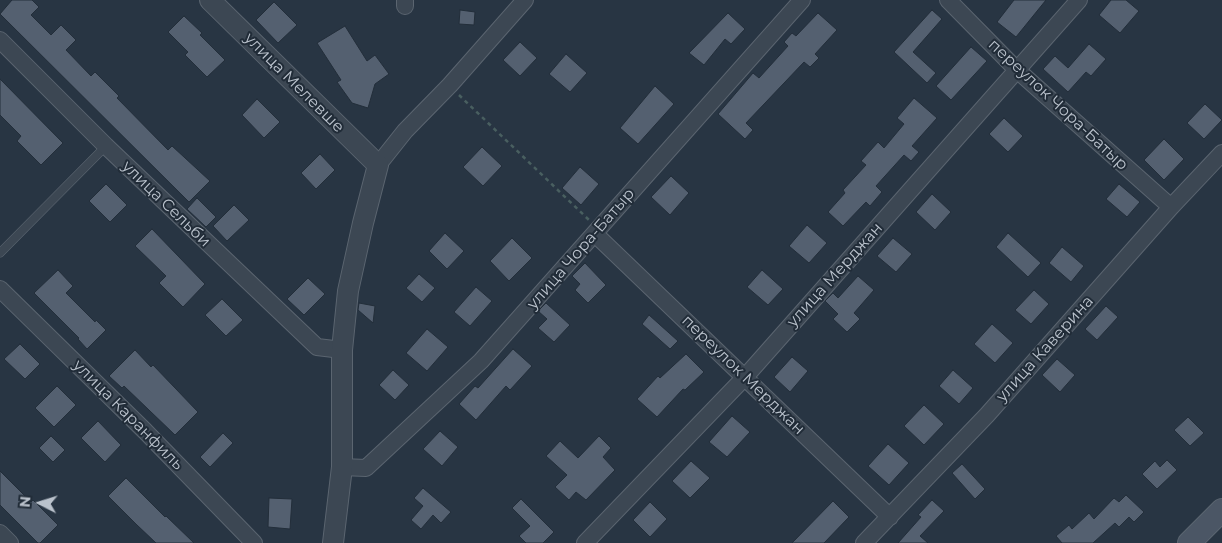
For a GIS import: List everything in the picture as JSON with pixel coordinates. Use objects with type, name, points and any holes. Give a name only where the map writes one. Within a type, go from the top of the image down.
[{"type":"main road","points":[[1189,543],[1222,510]]},
{"type":"street","name":"улица Мелевше","points":[[210,0],[378,165]]},
{"type":"street","points":[[332,543],[342,466],[342,350],[348,291],[378,165],[405,131],[450,85],[525,0]]},
{"type":"street","name":"улица Чора-Батыр","points":[[342,466],[366,468],[482,361],[802,0]]},
{"type":"street","name":"переулок Чора-Батыр","points":[[948,0],[1017,70],[1171,207]]},
{"type":"street","name":"улица Мерджан","points":[[585,543],[745,377],[1080,0]]},
{"type":"street","name":"улица Сельби","points":[[0,40],[106,146],[317,347],[342,350]]},
{"type":"street","name":"улица Каверина","points":[[864,543],[987,414],[1171,207],[1222,153]]},
{"type":"street","name":"переулок Мерджан","points":[[597,232],[890,517]]},
{"type":"street","name":"улица Каранфиль","points":[[0,290],[145,431],[254,543]]},
{"type":"street","points":[[0,533],[10,543]]},
{"type":"lane","points":[[0,253],[106,146]]},
{"type":"path","points":[[450,85],[597,232]]},
{"type":"building","points":[[12,0],[32,0],[39,7],[31,15],[51,35],[61,25],[76,40],[66,50],[91,76],[95,72],[119,96],[117,98],[168,150],[172,146],[210,181],[189,202],[0,14]]},
{"type":"building","points":[[1014,0],[1046,0],[1016,37],[997,22]]},
{"type":"building","points":[[1111,0],[1126,0],[1139,11],[1120,33],[1099,15]]},
{"type":"building","points":[[274,2],[297,25],[278,43],[256,20]]},
{"type":"building","points":[[460,10],[475,12],[474,25],[459,24]]},
{"type":"building","points":[[932,10],[942,19],[913,52],[936,73],[927,83],[894,52]]},
{"type":"building","points":[[728,13],[745,29],[731,44],[725,39],[704,65],[689,53]]},
{"type":"building","points":[[818,13],[837,30],[815,54],[819,58],[810,67],[804,62],[746,123],[753,130],[745,139],[718,114],[753,73],[759,78],[788,46],[784,42],[792,33],[796,36]]},
{"type":"building","points":[[184,16],[202,33],[200,35],[225,60],[207,77],[185,55],[188,52],[168,32]]},
{"type":"building","points":[[345,26],[367,61],[375,55],[389,74],[375,84],[368,108],[352,103],[337,82],[341,80],[317,43]]},
{"type":"building","points":[[520,42],[537,58],[520,76],[503,60]]},
{"type":"building","points":[[1089,44],[1106,59],[1091,76],[1086,72],[1068,92],[1043,69],[1055,56],[1068,68]]},
{"type":"building","points":[[971,47],[987,61],[951,100],[936,86]]},
{"type":"building","points":[[566,54],[587,73],[570,92],[549,74]]},
{"type":"building","points":[[0,79],[63,143],[41,165],[17,141],[21,136],[0,115]]},
{"type":"building","points":[[655,86],[674,104],[638,144],[620,128]]},
{"type":"building","points":[[914,98],[937,118],[912,146],[919,152],[911,161],[904,155],[876,186],[882,192],[870,206],[866,202],[843,226],[828,212],[845,193],[843,190],[866,165],[861,161],[878,142],[884,148],[904,124],[897,118]]},
{"type":"building","points":[[257,99],[280,122],[264,138],[242,115]]},
{"type":"building","points":[[1205,104],[1222,120],[1204,139],[1187,123]]},
{"type":"building","points":[[1004,118],[1023,136],[1008,152],[989,134]]},
{"type":"building","points":[[1164,139],[1184,159],[1164,180],[1144,160]]},
{"type":"building","points":[[482,147],[502,166],[483,186],[463,167]]},
{"type":"building","points":[[320,154],[335,170],[316,189],[301,173]]},
{"type":"building","points":[[580,167],[599,184],[581,205],[562,188]]},
{"type":"building","points":[[671,176],[689,193],[670,215],[651,197]]},
{"type":"building","points":[[106,184],[127,205],[110,222],[89,201]]},
{"type":"building","points":[[1119,184],[1140,202],[1127,217],[1106,199]]},
{"type":"building","points":[[932,194],[951,212],[935,230],[916,212]]},
{"type":"building","points":[[197,198],[216,217],[206,227],[187,209]]},
{"type":"building","points":[[234,205],[249,220],[227,241],[213,226]]},
{"type":"building","points":[[807,225],[827,243],[809,263],[789,246]]},
{"type":"building","points":[[152,229],[205,284],[183,307],[159,283],[166,276],[135,246]]},
{"type":"building","points":[[445,233],[464,251],[447,269],[429,251]]},
{"type":"building","points":[[1008,233],[1041,263],[1028,277],[996,247]]},
{"type":"building","points":[[512,238],[532,258],[509,281],[490,261]]},
{"type":"building","points":[[893,238],[912,254],[896,272],[877,256]]},
{"type":"building","points":[[1062,247],[1084,266],[1071,282],[1049,263]]},
{"type":"building","points":[[585,263],[606,285],[588,303],[575,290],[580,284],[572,276]]},
{"type":"building","points":[[58,270],[73,286],[66,293],[95,322],[96,320],[106,330],[87,349],[79,338],[34,293]]},
{"type":"building","points":[[762,270],[783,289],[768,305],[747,287]]},
{"type":"building","points":[[419,274],[435,288],[422,302],[406,288]]},
{"type":"building","points":[[858,276],[874,290],[854,313],[860,319],[847,332],[833,319],[838,314],[825,301],[833,293],[838,298]]},
{"type":"building","points":[[308,278],[325,294],[304,315],[287,299]]},
{"type":"building","points":[[476,287],[492,301],[470,326],[454,312]]},
{"type":"building","points":[[1034,290],[1049,304],[1031,324],[1015,310]]},
{"type":"building","points":[[222,299],[243,320],[226,336],[205,315]]},
{"type":"building","points":[[359,303],[375,306],[373,323],[358,310]]},
{"type":"building","points":[[546,303],[570,325],[554,342],[538,328],[547,319],[538,311]]},
{"type":"building","points":[[1106,306],[1118,317],[1097,340],[1085,329]]},
{"type":"building","points":[[649,315],[678,341],[670,349],[642,324]]},
{"type":"building","points":[[992,324],[1013,343],[995,363],[974,344]]},
{"type":"building","points":[[427,329],[448,347],[427,371],[406,353]]},
{"type":"building","points":[[20,344],[40,364],[25,379],[4,359]]},
{"type":"building","points":[[513,349],[532,366],[510,390],[506,386],[476,420],[459,404],[475,386],[478,388]]},
{"type":"building","points":[[135,350],[151,367],[153,365],[198,412],[175,435],[124,386],[122,388],[109,376]]},
{"type":"building","points":[[686,354],[704,372],[685,390],[683,389],[657,417],[637,399],[658,376],[660,378]]},
{"type":"building","points":[[792,357],[808,371],[790,392],[774,377]]},
{"type":"building","points":[[1057,359],[1075,375],[1060,392],[1042,375]]},
{"type":"building","points":[[393,370],[409,385],[395,400],[379,385]]},
{"type":"building","points":[[953,370],[973,388],[959,404],[939,386]]},
{"type":"building","points":[[57,386],[76,405],[54,427],[35,408]]},
{"type":"building","points":[[924,405],[944,424],[924,445],[904,426]]},
{"type":"building","points":[[732,416],[750,432],[727,457],[709,442]]},
{"type":"building","points":[[1188,417],[1204,433],[1190,446],[1174,430]]},
{"type":"building","points":[[98,421],[121,445],[105,462],[81,438]]},
{"type":"building","points":[[440,431],[458,447],[442,466],[423,449]]},
{"type":"building","points":[[223,433],[233,443],[210,467],[200,457]]},
{"type":"building","points":[[51,436],[65,450],[53,462],[39,448]]},
{"type":"building","points":[[599,436],[611,448],[603,457],[615,470],[586,500],[576,492],[569,500],[555,487],[567,475],[546,456],[560,441],[578,458]]},
{"type":"building","points":[[888,444],[909,463],[889,485],[868,466]]},
{"type":"building","points":[[1167,460],[1177,470],[1157,489],[1142,474],[1155,461],[1160,467]]},
{"type":"building","points":[[691,461],[710,478],[690,498],[672,481]]},
{"type":"building","points":[[962,464],[985,489],[975,499],[952,473]]},
{"type":"building","points":[[0,471],[31,502],[33,500],[58,525],[40,543],[0,505]]},
{"type":"building","points":[[126,478],[194,543],[156,543],[137,525],[108,496]]},
{"type":"building","points":[[423,488],[451,512],[441,523],[433,515],[421,529],[411,520],[423,506],[414,498]]},
{"type":"building","points":[[1126,495],[1144,512],[1134,522],[1129,517],[1119,527],[1115,523],[1093,543],[1062,543],[1056,536],[1069,525],[1072,529],[1089,513],[1094,519],[1114,498],[1119,502]]},
{"type":"building","points":[[269,498],[292,499],[290,529],[268,527]]},
{"type":"building","points":[[521,499],[554,532],[543,543],[526,543],[519,536],[530,526],[512,508]]},
{"type":"building","points":[[932,500],[944,511],[920,536],[928,543],[898,543],[921,517],[918,515]]},
{"type":"building","points":[[833,501],[849,517],[824,543],[792,543]]},
{"type":"building","points":[[650,502],[667,519],[650,537],[633,520]]}]
